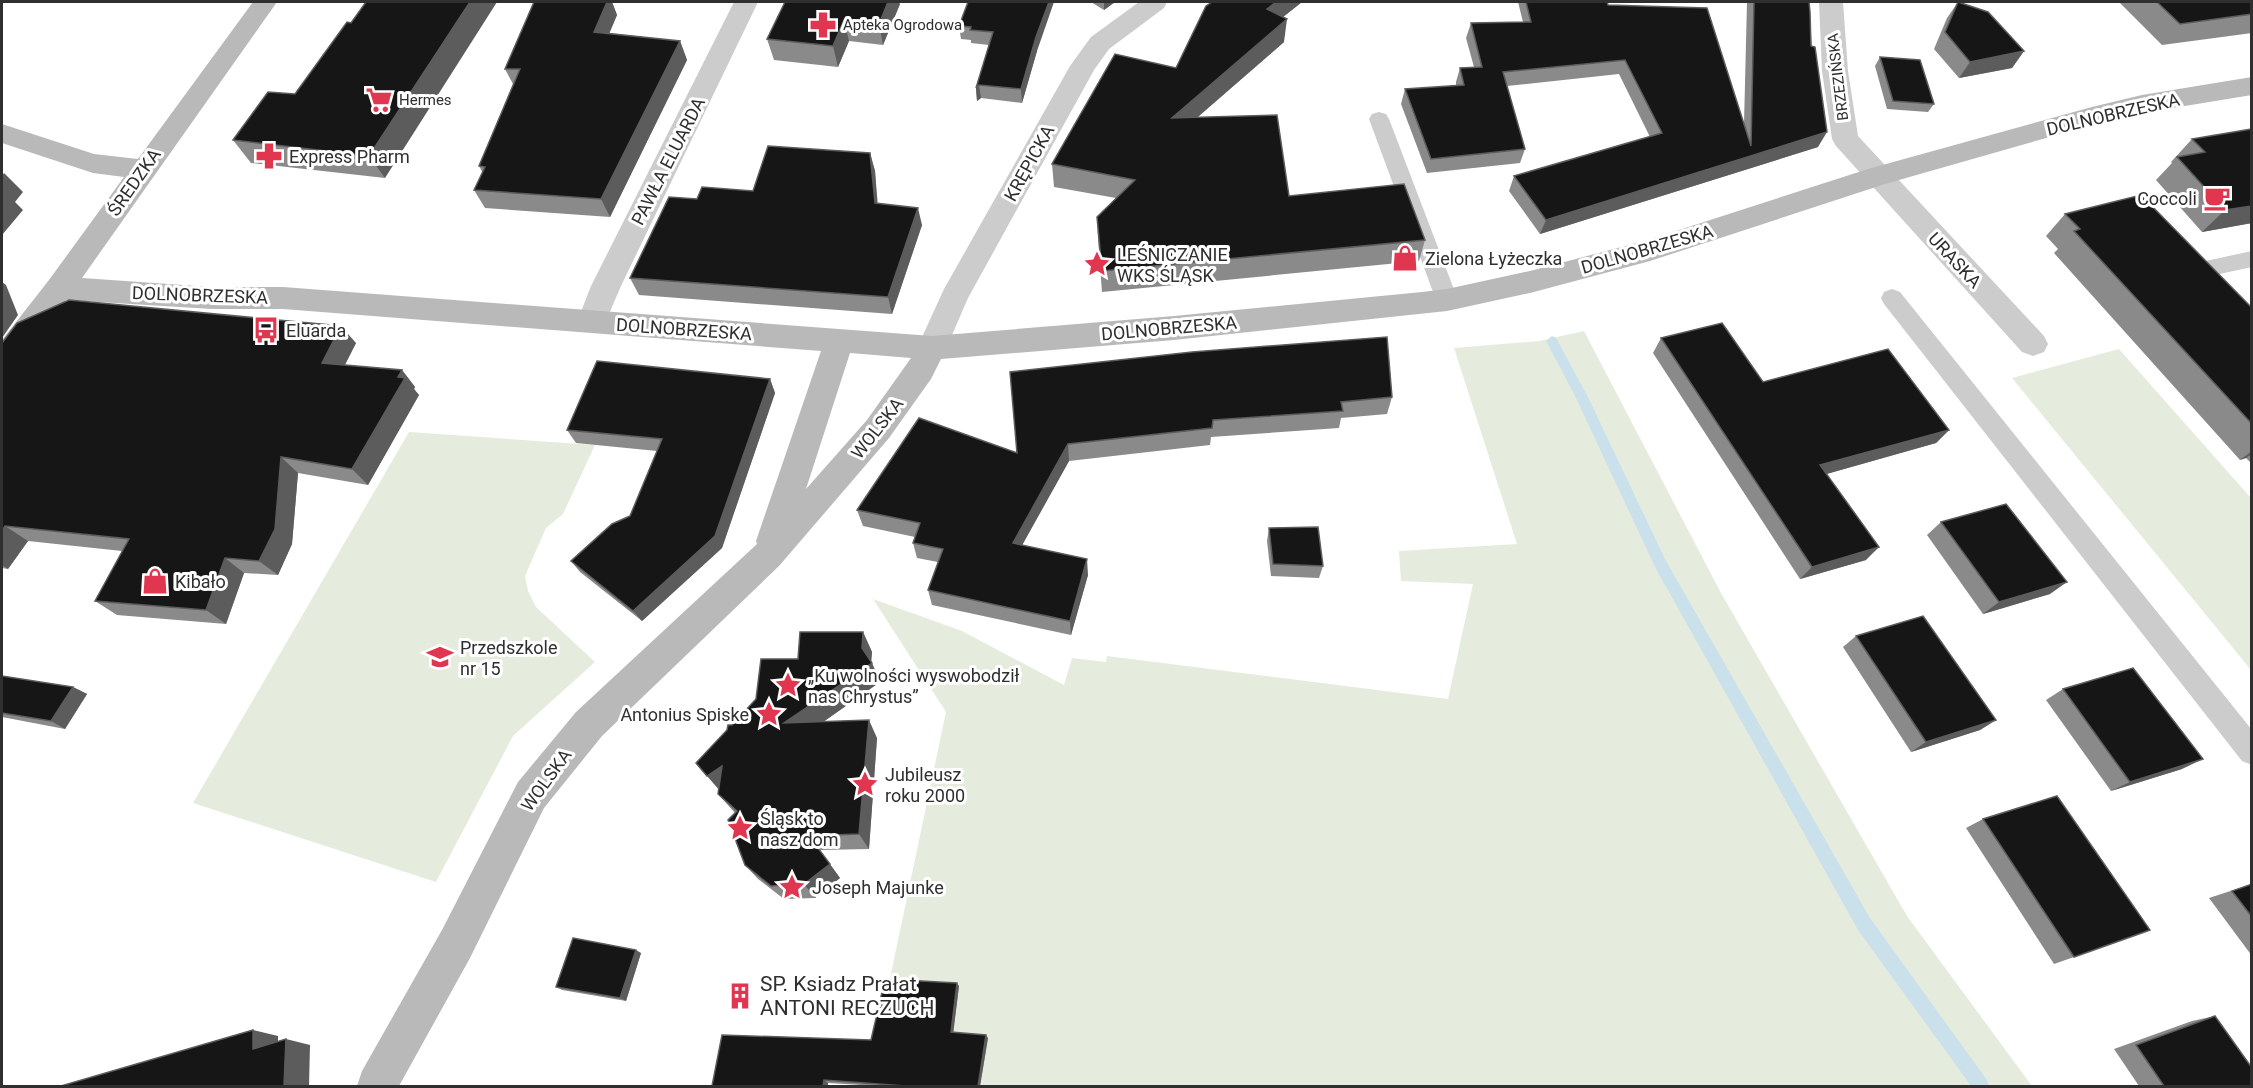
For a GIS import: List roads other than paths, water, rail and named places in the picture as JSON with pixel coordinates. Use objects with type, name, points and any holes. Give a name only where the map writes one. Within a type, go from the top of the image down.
[{"type":"street","name":"ŚREDZKA","points":[[2,361],[58,288],[265,2]]},
{"type":"street","name":"PAWŁA ELUARDA","points":[[592,322],[606,286],[746,2]]},
{"type":"street","name":"KRĘPICKA","points":[[932,348],[954,297],[1083,66],[1100,43],[1155,2]]},
{"type":"street","name":"BRZEZIŃSKA","points":[[1831,2],[1835,70],[1845,139],[1878,176]]},
{"type":"street","name":"DOLNOBRZESKA","points":[[58,288],[212,298],[283,298],[932,348],[1163,329],[1447,300],[1530,282],[1650,250],[1878,176],[2092,116],[2142,104],[2252,86]]},
{"type":"street","points":[[2,133],[93,163],[142,169]]},
{"type":"street","name":"URASKA","points":[[1878,176],[2033,344]]},
{"type":"street","name":"WOLSKA","points":[[767,556],[840,342]]},
{"type":"street","name":"WOLSKA","points":[[377,1086],[456,944],[531,795],[589,723],[767,556],[878,429],[920,370],[932,348]]},
{"type":"lane","points":[[1379,118],[1403,188],[1447,300]]},
{"type":"lane","points":[[1381,190],[1403,188]]},
{"type":"lane","points":[[2217,286],[2201,270],[2252,259]]},
{"type":"lane","points":[[1892,298],[2252,752]]},
{"type":"waterway","points":[[1552,341],[1581,395],[1660,563],[1864,924],[1981,1086]]},
{"type":"place","name":"Apteka Ogrodowa","points":[[823,25]]},
{"type":"place","name":"Hermes","points":[[379,100]]},
{"type":"place","name":"Express Pharm","points":[[269,156]]},
{"type":"place","name":"Coccoli","points":[[2217,198]]},
{"type":"place","name":"Zielona Łyżeczka","points":[[1405,258]]},
{"type":"place","name":"LEŚNICZANIE WKS ŚLĄSK","points":[[1097,264]]},
{"type":"place","name":"Eluarda","points":[[266,330]]},
{"type":"place","name":"Kibało","points":[[155,581]]},
{"type":"place","name":"Przedszkole nr 15","points":[[440,657]]},
{"type":"place","name":"„Ku wolności wyswobodził nas Chrystus”","points":[[788,685]]},
{"type":"place","name":"Antonius Spiske","points":[[769,714]]},
{"type":"place","name":"Jubileusz roku 2000","points":[[865,784]]},
{"type":"place","name":"Śląsk to nasz dom","points":[[740,828]]},
{"type":"place","name":"Joseph Majunke","points":[[792,887]]},
{"type":"place","name":"SP. Ksiadz Prałat ANTONI RECZUCH","points":[[740,996]]}]
